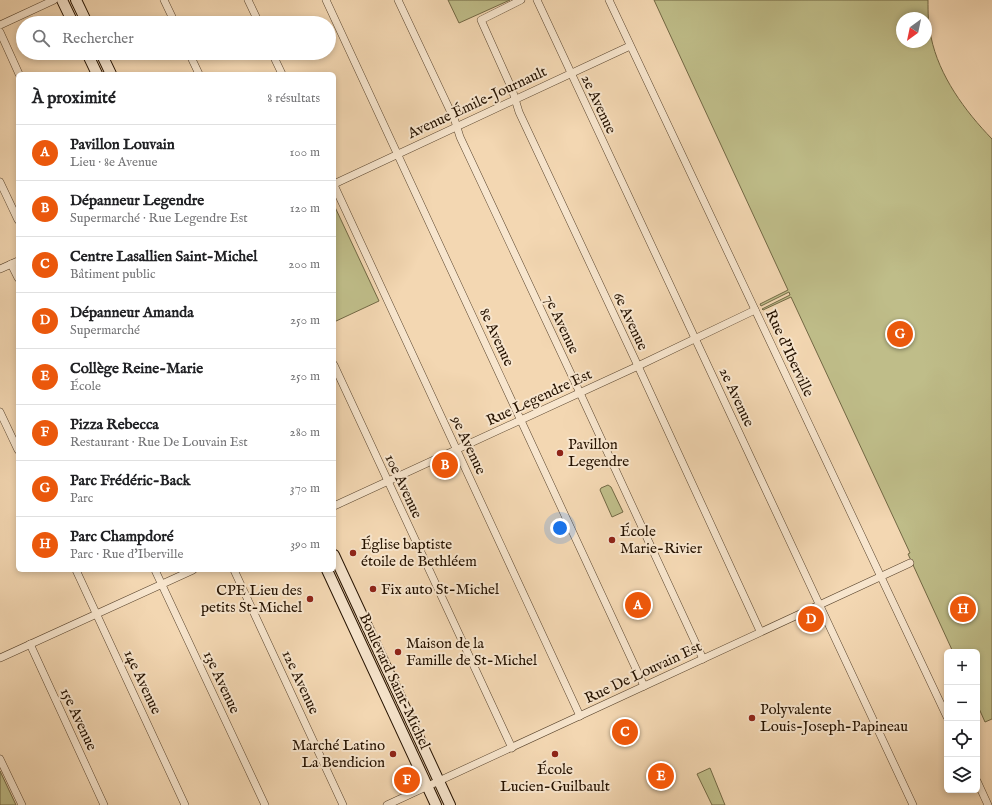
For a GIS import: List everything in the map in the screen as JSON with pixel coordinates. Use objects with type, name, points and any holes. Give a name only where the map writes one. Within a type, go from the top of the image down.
[{"type":"main road","points":[[62,0],[70,16]]},
{"type":"main road","points":[[76,0],[84,16]]},
{"type":"main road","points":[[90,60],[96,72]]},
{"type":"main road","points":[[104,60],[110,72]]},
{"type":"main road","name":"Boulevard Saint-Michel","points":[[336,559],[450,805]]},
{"type":"main road","name":"Boulevard Saint-Michel","points":[[328,572],[436,805]]},
{"type":"street","points":[[19,16],[54,0]]},
{"type":"street","points":[[164,0],[172,16]]},
{"type":"street","points":[[248,0],[256,16]]},
{"type":"street","name":"8e Avenue","points":[[326,0],[333,16]]},
{"type":"street","name":"7e Avenue","points":[[398,0],[460,137],[703,659]]},
{"type":"street","name":"6e Avenue","points":[[521,0],[481,20],[512,89],[519,112],[760,631]]},
{"type":"street","name":"2e Avenue","points":[[537,0],[913,805]]},
{"type":"street","name":"Rue d'Iberville","points":[[609,0],[944,711]]},
{"type":"street","points":[[0,25],[16,18]]},
{"type":"street","name":"8e Avenue","points":[[336,22],[644,686]]},
{"type":"street","points":[[0,32],[19,72]]},
{"type":"street","name":"Avenue Émile-Journault","points":[[336,183],[630,46]]},
{"type":"street","points":[[192,60],[198,72]]},
{"type":"street","points":[[275,60],[281,72]]},
{"type":"street","points":[[0,182],[16,216]]},
{"type":"street","name":"9e Avenue","points":[[336,188],[580,716]]},
{"type":"street","points":[[0,269],[15,262]]},
{"type":"street","name":"Rue Legendre Est","points":[[336,505],[696,339],[755,310]]},
{"type":"street","name":"10e Avenue","points":[[336,369],[512,748]]},
{"type":"street","points":[[0,412],[16,446]]},
{"type":"street","name":"Rue De Louvain Est","points":[[387,805],[703,659],[760,631],[910,563]]},
{"type":"street","name":"14e Avenue","points":[[77,572],[185,805]]},
{"type":"street","name":"13e Avenue","points":[[156,572],[265,805]]},
{"type":"street","points":[[0,658],[189,572]]},
{"type":"street","name":"12e Avenue","points":[[235,572],[343,805]]},
{"type":"street","name":"15e Avenue","points":[[30,644],[104,805]]},
{"type":"street","points":[[0,759],[22,805]]},
{"type":"street","points":[[980,788],[988,805]]},
{"type":"shaded area","points":[[448,0],[510,0],[459,23]]},
{"type":"shaded area","points":[[654,0],[928,0],[928,12],[896,12],[896,48],[932,48],[932,40],[940,65],[954,92],[972,117],[992,139],[992,719],[985,722],[980,711],[980,649],[952,649],[908,554],[910,553],[791,297],[763,310],[762,309],[790,295],[789,292],[761,306],[760,304],[788,290]]},
{"type":"shaded area","points":[[336,209],[379,301],[336,321]]},
{"type":"shaded area","points":[[608,485],[611,487],[623,512],[612,517],[600,490]]},
{"type":"shaded area","points":[[710,768],[725,805],[712,805],[697,774]]},
{"type":"shaded area","points":[[0,771],[16,805],[0,805]]},
{"type":"place","name":"Parc Frédéric-Back","points":[[900,334]]},
{"type":"place","name":"Pavillon Legendre","points":[[560,453]]},
{"type":"place","name":"Dépanneur Legendre","points":[[445,465]]},
{"type":"place","name":"École Marie-Rivier","points":[[612,540]]},
{"type":"place","name":"Église baptiste étoile de Bethléem","points":[[353,553]]},
{"type":"place","name":"Fix auto St-Michel","points":[[373,589]]},
{"type":"place","name":"CPE Lieu des petits St-Michel","points":[[310,599]]},
{"type":"place","name":"Pavillon Louvain","points":[[638,605]]},
{"type":"place","name":"Parc Champdoré","points":[[963,609]]},
{"type":"place","name":"Dépanneur Amanda","points":[[811,619]]},
{"type":"place","name":"Maison de la Famille de St-Michel","points":[[398,652]]},
{"type":"place","name":"Polyvalente Louis-Joseph-Papineau","points":[[752,718]]},
{"type":"place","name":"Centre Lasallien Saint-Michel","points":[[625,732]]},
{"type":"place","name":"Marché Latino La Bendicion","points":[[393,754]]},
{"type":"place","name":"École Lucien-Guilbault","points":[[555,754]]},
{"type":"place","name":"Collège Reine-Marie","points":[[661,776]]},
{"type":"place","name":"Pizza Rebecca","points":[[407,780]]}]
